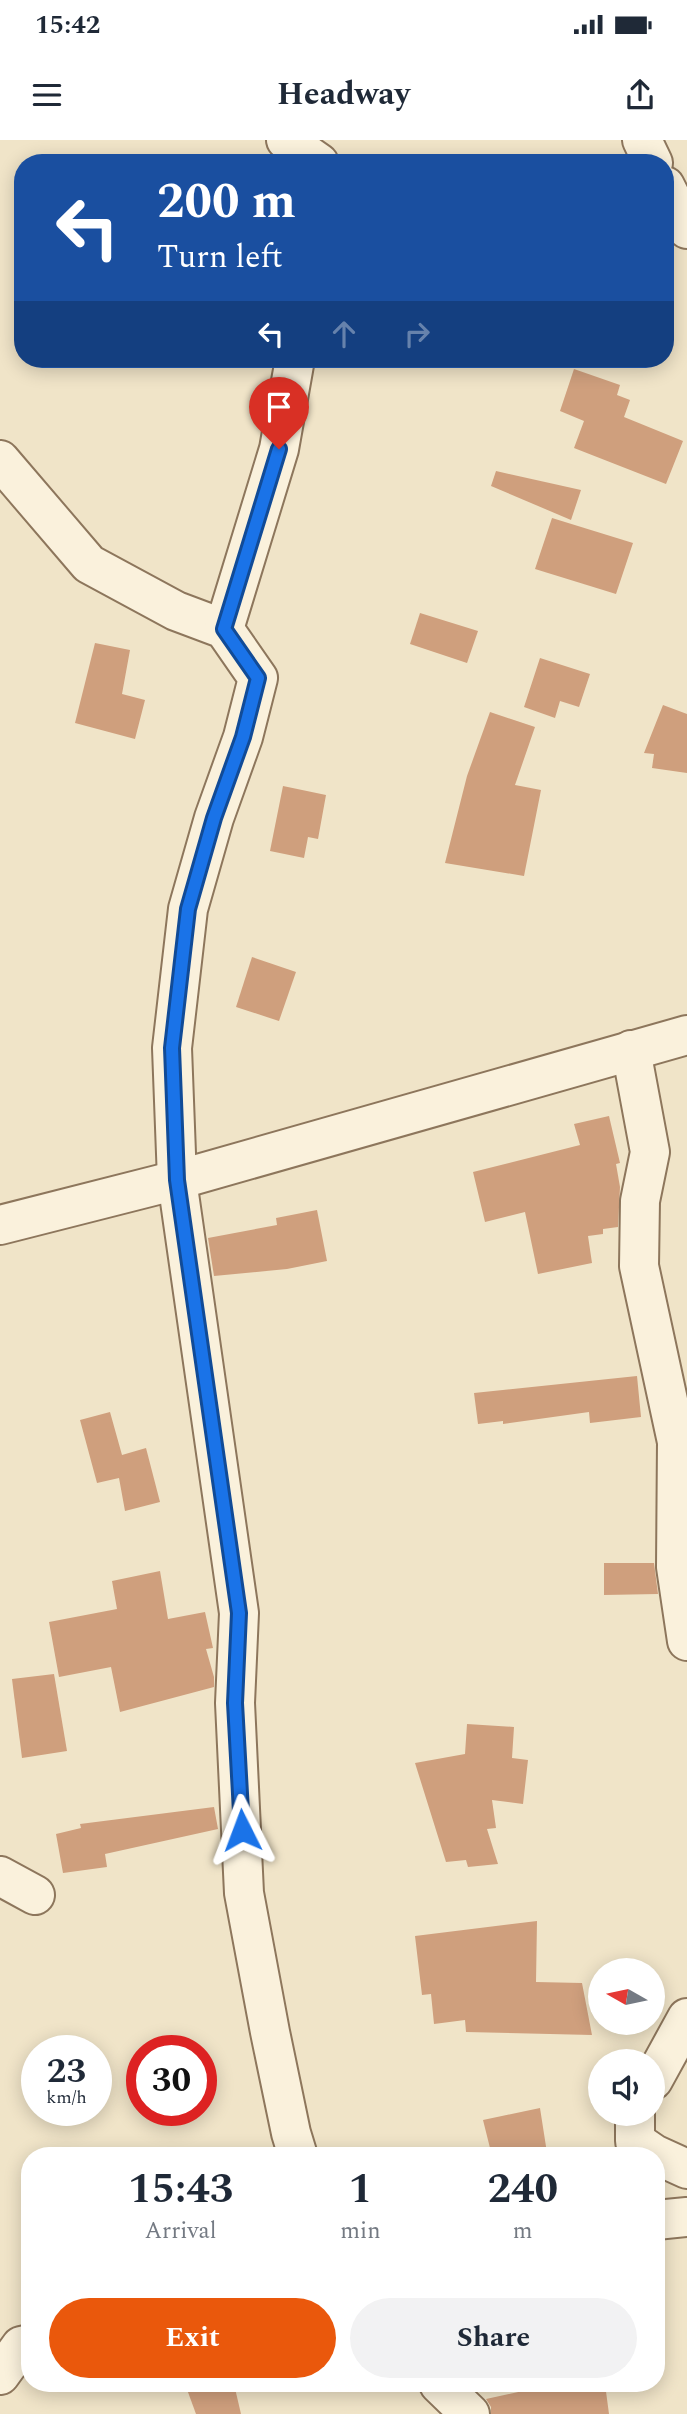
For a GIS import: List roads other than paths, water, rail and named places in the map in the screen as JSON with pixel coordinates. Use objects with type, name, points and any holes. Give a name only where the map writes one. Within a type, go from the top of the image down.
[{"type":"street","points":[[286,140],[306,154]]},
{"type":"street","points":[[674,204],[687,229]]},
{"type":"street","points":[[224,629],[279,449],[293,368]]},
{"type":"street","points":[[0,460],[89,564],[176,611],[224,629],[258,678],[243,737],[214,818],[188,909],[172,1048],[177,1180],[239,1613],[235,1703],[244,1893],[295,2147]]},
{"type":"street","points":[[0,1225],[177,1180],[687,1035]]},
{"type":"street","points":[[631,1051],[650,1152],[640,1202],[639,1266],[677,1443],[676,1567],[687,1641]]},
{"type":"street","points":[[0,1877],[35,1895]]},
{"type":"street","points":[[665,2058],[687,2018]]},
{"type":"street","points":[[635,2126],[635,2141],[644,2147]]},
{"type":"street","points":[[665,2159],[687,2169]]},
{"type":"street","points":[[665,2219],[687,2217]]},
{"type":"street","points":[[0,2375],[21,2346]]},
{"type":"street","points":[[447,2392],[470,2414]]}]
